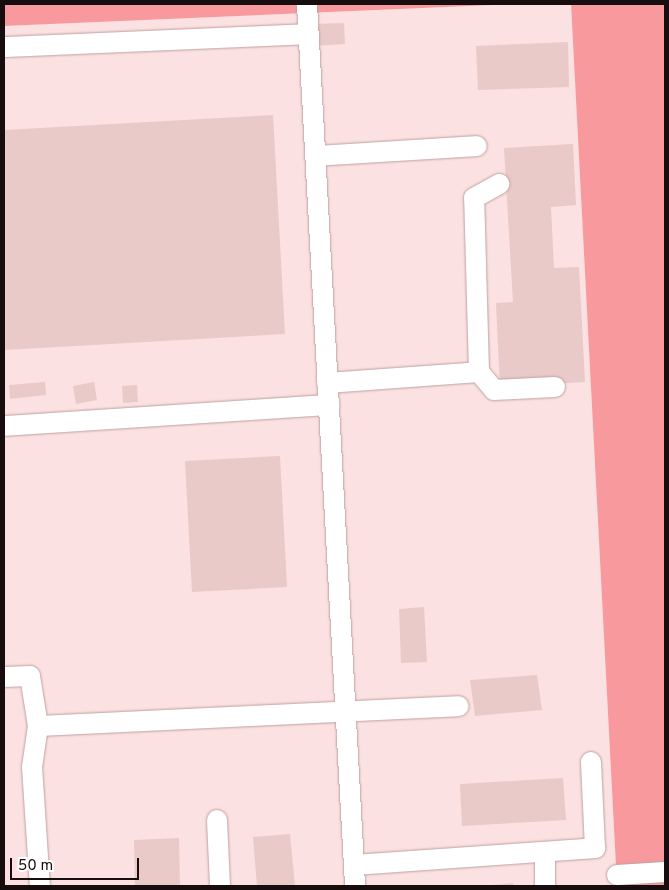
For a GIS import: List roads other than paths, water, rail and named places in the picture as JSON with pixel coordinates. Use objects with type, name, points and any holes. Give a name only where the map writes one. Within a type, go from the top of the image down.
[{"type":"lane","points":[[307,4],[355,886]]},
{"type":"lane","points":[[4,47],[308,34]]},
{"type":"lane","points":[[315,156],[477,146]]},
{"type":"lane","points":[[499,184],[474,198],[479,372],[494,390],[555,387]]},
{"type":"lane","points":[[328,383],[479,372]]},
{"type":"lane","points":[[4,426],[329,405]]},
{"type":"lane","points":[[4,677],[30,676],[38,726],[32,767],[40,886]]},
{"type":"lane","points":[[38,726],[460,706]]},
{"type":"lane","points":[[354,865],[595,848],[590,762]]},
{"type":"lane","points":[[217,820],[220,886]]},
{"type":"lane","points":[[545,853],[545,886]]},
{"type":"lane","points":[[616,875],[665,872]]}]
